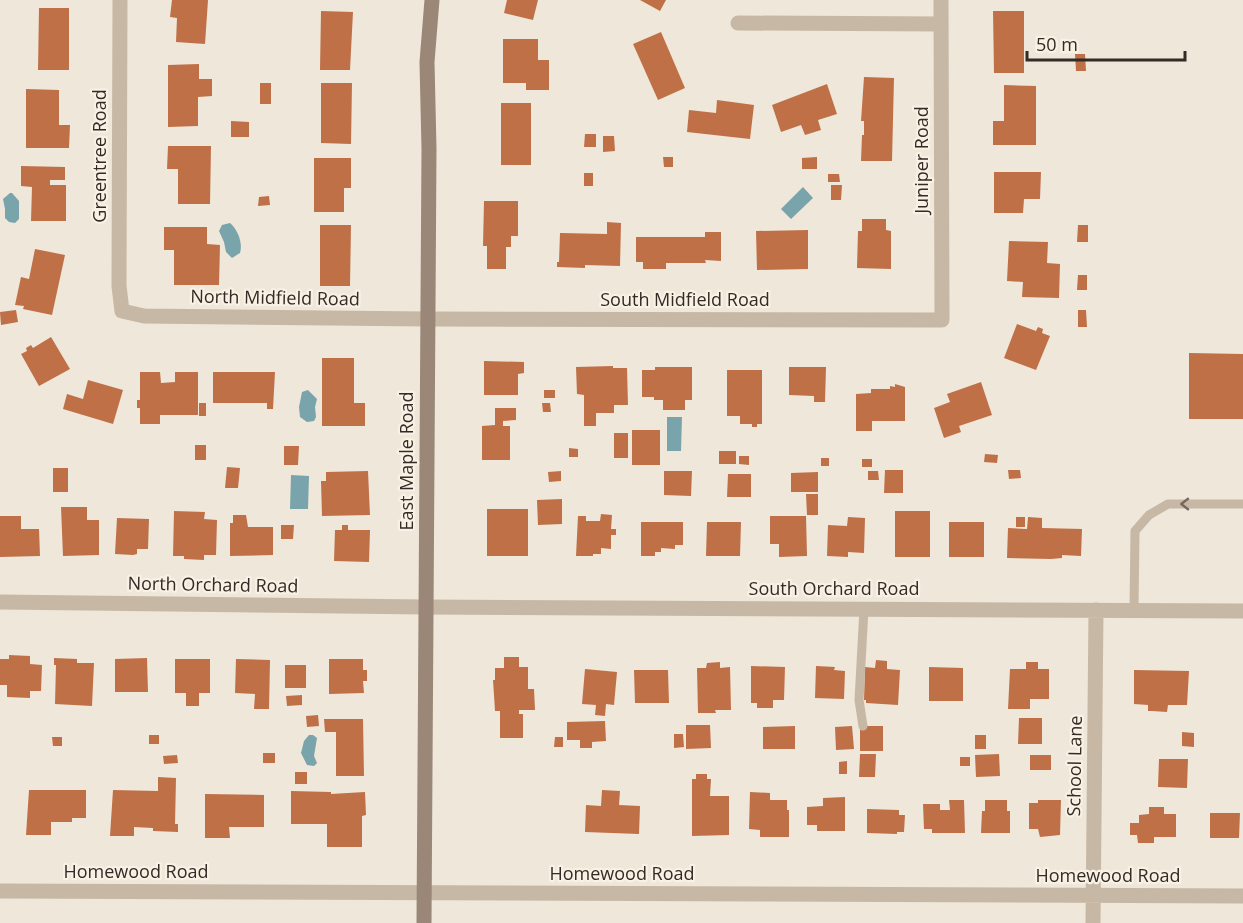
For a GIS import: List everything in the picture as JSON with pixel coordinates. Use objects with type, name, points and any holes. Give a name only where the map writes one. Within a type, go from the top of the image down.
[{"type":"main road","name":"East Maple Road","points":[[424,923],[429,149],[427,62],[432,0]]},
{"type":"street","name":"Greentree Road","points":[[120,0],[119,286],[122,311]]},
{"type":"street","name":"Juniper Road","points":[[941,0],[942,320]]},
{"type":"street","points":[[738,23],[941,24]]},
{"type":"street","name":"North Midfield Road","points":[[122,311],[144,316],[427,319]]},
{"type":"street","name":"South Midfield Road","points":[[427,319],[942,320]]},
{"type":"street","name":"North Orchard Road","points":[[0,602],[426,606]]},
{"type":"street","name":"South Orchard Road","points":[[426,606],[1243,611]]},
{"type":"street","name":"School Lane","points":[[1093,923],[1096,610]]},
{"type":"street","name":"Homewood Road","points":[[0,891],[1243,896]]},
{"type":"lane","points":[[1134,610],[1135,531],[1149,515],[1168,504],[1243,504]]},
{"type":"lane","points":[[863,726],[859,700],[864,609]]},
{"type":"water","points":[[803,187],[813,198],[791,219],[781,209]]},
{"type":"water","points":[[10,193],[19,201],[19,219],[15,223],[5,218],[3,199]]},
{"type":"water","points":[[230,223],[241,245],[240,253],[232,258],[226,252],[219,231],[222,225]]},
{"type":"water","points":[[308,390],[317,399],[316,417],[314,421],[307,422],[300,417],[299,407],[302,392]]},
{"type":"water","points":[[667,417],[682,417],[681,451],[667,451]]},
{"type":"water","points":[[291,475],[309,476],[308,509],[290,509]]},
{"type":"water","points":[[309,735],[317,738],[314,756],[317,763],[314,766],[307,765],[301,753],[304,741]]},
{"type":"building","points":[[172,0],[208,0],[205,44],[176,42],[177,18],[170,17]]},
{"type":"building","points":[[507,0],[538,0],[533,20],[504,13]]},
{"type":"building","points":[[640,0],[666,0],[660,11]]},
{"type":"building","points":[[39,8],[69,8],[69,70],[38,70]]},
{"type":"building","points":[[321,11],[353,12],[350,70],[320,70]]},
{"type":"building","points":[[993,11],[1024,11],[1024,73],[994,73]]},
{"type":"building","points":[[661,32],[685,88],[658,100],[633,44]]},
{"type":"building","points":[[503,39],[538,39],[538,60],[549,60],[549,90],[526,90],[526,83],[503,83]]},
{"type":"building","points":[[1075,54],[1085,54],[1086,71],[1076,71]]},
{"type":"building","points":[[199,64],[199,79],[212,79],[212,96],[198,97],[198,126],[168,127],[168,65]]},
{"type":"building","points":[[864,77],[894,78],[892,161],[861,161],[862,135],[864,135],[864,121],[861,121]]},
{"type":"building","points":[[260,83],[271,83],[271,104],[260,104]]},
{"type":"building","points":[[321,83],[352,83],[351,144],[321,143]]},
{"type":"building","points":[[827,84],[837,114],[818,120],[821,130],[805,135],[801,125],[781,132],[772,105]]},
{"type":"building","points":[[1004,85],[1036,86],[1036,145],[993,145],[993,121],[1004,121]]},
{"type":"building","points":[[26,89],[59,90],[59,125],[70,125],[69,148],[26,148]]},
{"type":"building","points":[[717,100],[754,105],[750,139],[687,132],[689,110],[716,113]]},
{"type":"building","points":[[501,103],[531,103],[531,165],[501,165]]},
{"type":"building","points":[[231,121],[249,122],[249,137],[231,137]]},
{"type":"building","points":[[585,134],[596,134],[596,147],[584,147]]},
{"type":"building","points":[[603,136],[614,136],[615,151],[603,152]]},
{"type":"building","points":[[168,146],[211,146],[210,204],[178,204],[178,169],[167,169]]},
{"type":"building","points":[[663,157],[673,157],[673,167],[664,167]]},
{"type":"building","points":[[817,157],[817,169],[802,169],[802,158]]},
{"type":"building","points":[[314,158],[351,158],[351,188],[344,188],[344,212],[314,212]]},
{"type":"building","points":[[21,166],[65,167],[65,180],[50,180],[50,185],[66,185],[66,221],[31,221],[32,187],[21,186]]},
{"type":"building","points":[[994,172],[1041,172],[1040,199],[1024,199],[1023,213],[994,213]]},
{"type":"building","points":[[584,173],[593,173],[593,186],[584,186]]},
{"type":"building","points":[[828,174],[839,174],[840,182],[828,182]]},
{"type":"building","points":[[831,185],[842,185],[841,200],[831,200]]},
{"type":"building","points":[[269,196],[270,205],[258,206],[259,197]]},
{"type":"building","points":[[484,201],[518,201],[518,236],[511,236],[511,247],[506,247],[506,269],[487,269],[487,246],[483,246]]},
{"type":"building","points":[[862,219],[886,219],[886,230],[891,231],[891,269],[857,268],[858,231],[862,231]]},
{"type":"building","points":[[607,222],[621,223],[620,266],[557,267],[560,233],[607,234]]},
{"type":"building","points":[[320,225],[351,225],[350,286],[320,286]]},
{"type":"building","points":[[1078,225],[1088,225],[1088,242],[1077,242]]},
{"type":"building","points":[[164,227],[207,227],[207,244],[220,245],[219,285],[174,285],[174,250],[164,250]]},
{"type":"building","points":[[808,230],[808,269],[757,270],[756,231]]},
{"type":"building","points":[[705,232],[721,232],[721,261],[666,263],[666,269],[643,269],[643,262],[636,262],[636,237],[705,237]]},
{"type":"building","points":[[1009,241],[1048,242],[1047,263],[1060,264],[1059,298],[1022,297],[1023,282],[1007,281]]},
{"type":"building","points":[[35,249],[65,255],[52,315],[15,305],[21,277],[29,279]]},
{"type":"building","points":[[1078,275],[1087,275],[1087,290],[1077,290]]},
{"type":"building","points":[[16,310],[18,322],[1,325],[0,312]]},
{"type":"building","points":[[1078,310],[1086,310],[1087,327],[1078,327]]},
{"type":"building","points":[[1017,324],[1036,331],[1038,327],[1043,329],[1042,333],[1050,336],[1036,370],[1004,358]]},
{"type":"building","points":[[51,337],[70,369],[39,386],[21,354],[31,345],[33,348]]},
{"type":"building","points":[[1189,353],[1243,354],[1243,419],[1189,419]]},
{"type":"building","points":[[322,358],[354,358],[354,403],[365,403],[365,426],[322,426]]},
{"type":"building","points":[[484,361],[524,362],[524,373],[518,374],[518,395],[484,395]]},
{"type":"building","points":[[613,366],[613,368],[627,368],[628,405],[614,405],[614,413],[596,413],[596,426],[584,426],[584,395],[577,394],[576,367]]},
{"type":"building","points":[[655,367],[692,367],[692,400],[685,400],[685,410],[663,410],[663,400],[642,397],[642,370],[655,370]]},
{"type":"building","points":[[789,367],[826,367],[825,402],[814,402],[814,396],[789,395]]},
{"type":"building","points":[[727,370],[762,370],[762,424],[757,424],[757,427],[752,427],[752,424],[740,424],[740,416],[727,416]]},
{"type":"building","points":[[140,372],[160,372],[161,383],[175,382],[175,372],[198,372],[198,415],[160,415],[160,424],[140,424],[140,408],[137,408],[137,400],[140,400]]},
{"type":"building","points":[[213,372],[275,372],[273,409],[267,409],[267,403],[213,403]]},
{"type":"building","points":[[88,380],[123,390],[113,424],[63,409],[67,394],[83,399]]},
{"type":"building","points":[[981,382],[992,415],[959,426],[961,432],[944,438],[934,408],[950,402],[947,394]]},
{"type":"building","points":[[895,384],[905,387],[905,421],[872,421],[872,431],[856,431],[856,394],[871,393],[871,389],[890,389],[890,386],[895,387]]},
{"type":"building","points":[[544,390],[555,390],[555,398],[544,398]]},
{"type":"building","points":[[199,403],[206,403],[206,416],[199,416]]},
{"type":"building","points":[[542,403],[550,403],[551,412],[543,412]]},
{"type":"building","points":[[495,408],[516,408],[516,420],[503,421],[503,426],[510,426],[510,460],[482,460],[482,426],[495,425]]},
{"type":"building","points":[[632,430],[660,430],[660,465],[632,465]]},
{"type":"building","points":[[614,433],[628,433],[628,458],[614,458]]},
{"type":"building","points":[[195,445],[206,445],[206,460],[195,460]]},
{"type":"building","points":[[284,446],[299,446],[298,465],[284,465]]},
{"type":"building","points":[[569,448],[578,449],[578,457],[569,457]]},
{"type":"building","points":[[719,451],[736,451],[736,464],[719,464]]},
{"type":"building","points":[[985,454],[998,455],[997,463],[984,462]]},
{"type":"building","points":[[739,456],[749,456],[749,465],[739,464]]},
{"type":"building","points":[[821,458],[829,458],[829,466],[821,466]]},
{"type":"building","points":[[862,459],[872,459],[872,467],[862,467]]},
{"type":"building","points":[[227,467],[240,468],[238,488],[225,488]]},
{"type":"building","points":[[53,468],[68,468],[68,492],[53,492]]},
{"type":"building","points":[[885,470],[903,470],[903,493],[884,493]]},
{"type":"building","points":[[1008,470],[1020,470],[1021,478],[1009,479]]},
{"type":"building","points":[[368,471],[370,515],[322,516],[321,481],[326,481],[326,472]]},
{"type":"building","points":[[561,471],[561,481],[549,482],[548,472]]},
{"type":"building","points":[[664,471],[692,471],[691,496],[664,495]]},
{"type":"building","points":[[868,471],[878,471],[879,480],[868,480]]},
{"type":"building","points":[[818,472],[818,492],[791,492],[791,473]]},
{"type":"building","points":[[728,474],[751,474],[751,497],[727,497]]},
{"type":"building","points":[[806,494],[818,494],[818,515],[807,515]]},
{"type":"building","points":[[562,499],[562,524],[538,525],[537,500]]},
{"type":"building","points":[[61,507],[87,507],[87,520],[99,520],[99,555],[63,556]]},
{"type":"building","points":[[487,509],[528,509],[528,556],[487,556]]},
{"type":"building","points":[[174,511],[205,512],[204,519],[217,520],[216,555],[204,555],[204,560],[173,556]]},
{"type":"building","points":[[895,511],[930,511],[930,557],[895,557]]},
{"type":"building","points":[[601,514],[612,515],[611,529],[616,529],[616,535],[611,535],[611,549],[601,548],[601,554],[593,554],[593,556],[576,556],[578,516],[586,516],[586,521],[600,521]]},
{"type":"building","points":[[233,515],[246,515],[248,527],[273,527],[273,555],[230,556],[230,523],[233,523]]},
{"type":"building","points":[[0,516],[21,516],[21,529],[39,529],[40,556],[0,557]]},
{"type":"building","points":[[770,516],[806,516],[807,556],[779,557],[779,544],[770,544]]},
{"type":"building","points":[[848,517],[865,518],[864,553],[848,552],[848,557],[827,556],[828,525],[847,526]]},
{"type":"building","points":[[1016,517],[1025,517],[1025,527],[1016,527]]},
{"type":"building","points":[[1028,517],[1042,518],[1042,528],[1082,529],[1081,556],[1062,555],[1062,558],[1051,559],[1007,558],[1008,528],[1027,529]]},
{"type":"building","points":[[117,518],[149,519],[148,549],[137,549],[137,554],[133,555],[115,554]]},
{"type":"building","points":[[641,522],[683,522],[683,545],[675,545],[675,549],[661,548],[661,552],[655,552],[655,556],[641,556]]},
{"type":"building","points":[[707,522],[741,522],[740,556],[706,556]]},
{"type":"building","points":[[949,522],[984,522],[984,557],[949,557]]},
{"type":"building","points":[[281,525],[294,525],[293,539],[281,539]]},
{"type":"building","points":[[342,525],[348,525],[348,530],[370,530],[369,562],[334,561],[335,530],[342,530]]},
{"type":"building","points":[[9,655],[30,656],[30,664],[42,665],[41,691],[30,691],[30,698],[7,697],[7,685],[0,685],[0,659],[9,659]]},
{"type":"building","points":[[504,657],[519,657],[519,667],[528,667],[528,689],[534,689],[535,710],[519,710],[519,714],[523,714],[523,738],[500,738],[500,711],[495,711],[493,680],[495,680],[495,668],[504,668]]},
{"type":"building","points":[[54,658],[77,659],[77,663],[94,663],[92,706],[55,704],[56,665],[54,665]]},
{"type":"building","points":[[147,658],[148,692],[115,692],[115,659]]},
{"type":"building","points":[[175,659],[210,659],[210,693],[199,693],[199,706],[186,706],[186,693],[175,693]]},
{"type":"building","points":[[236,659],[270,660],[269,709],[254,709],[255,694],[235,693]]},
{"type":"building","points":[[329,659],[363,659],[363,670],[367,670],[367,681],[363,681],[364,693],[329,694]]},
{"type":"building","points":[[876,660],[887,661],[887,669],[900,670],[898,705],[866,703],[864,700],[865,667],[875,668]]},
{"type":"building","points":[[720,662],[720,668],[730,667],[731,710],[698,713],[697,668],[706,668],[707,663]]},
{"type":"building","points":[[1026,662],[1038,662],[1038,669],[1049,669],[1049,699],[1030,699],[1030,709],[1008,709],[1010,669],[1026,669]]},
{"type":"building","points":[[285,665],[306,665],[306,688],[285,688]]},
{"type":"building","points":[[751,666],[785,667],[784,700],[773,700],[773,708],[757,708],[757,703],[751,703]]},
{"type":"building","points":[[816,666],[835,667],[834,670],[845,671],[844,699],[815,698]]},
{"type":"building","points":[[929,667],[963,668],[963,701],[929,701]]},
{"type":"building","points":[[585,669],[617,672],[614,705],[606,704],[605,716],[595,715],[596,705],[582,704]]},
{"type":"building","points":[[634,670],[668,670],[669,703],[635,703]]},
{"type":"building","points":[[1134,670],[1189,671],[1187,705],[1168,705],[1167,712],[1148,711],[1148,705],[1134,704]]},
{"type":"building","points":[[302,695],[302,705],[287,706],[286,696]]},
{"type":"building","points":[[318,715],[319,726],[307,727],[306,716]]},
{"type":"building","points":[[1019,718],[1042,718],[1042,744],[1018,744]]},
{"type":"building","points":[[324,719],[363,719],[364,776],[336,776],[336,732],[325,732]]},
{"type":"building","points":[[605,721],[606,741],[592,742],[592,748],[580,748],[580,740],[567,740],[567,722]]},
{"type":"building","points":[[686,725],[710,725],[711,748],[686,749]]},
{"type":"building","points":[[795,726],[795,749],[763,749],[763,727]]},
{"type":"building","points":[[852,726],[854,749],[836,750],[835,727]]},
{"type":"building","points":[[860,726],[883,726],[883,751],[860,751]]},
{"type":"building","points":[[1182,732],[1194,733],[1194,747],[1182,746]]},
{"type":"building","points":[[674,734],[683,734],[684,747],[674,748]]},
{"type":"building","points":[[149,735],[159,735],[159,744],[149,744]]},
{"type":"building","points":[[975,735],[986,735],[986,749],[975,749]]},
{"type":"building","points":[[52,737],[62,737],[62,746],[53,746]]},
{"type":"building","points":[[555,737],[563,737],[563,747],[554,747]]},
{"type":"building","points":[[263,753],[275,753],[275,763],[263,763]]},
{"type":"building","points":[[860,754],[876,754],[875,777],[859,777]]},
{"type":"building","points":[[999,754],[1000,776],[976,777],[975,755]]},
{"type":"building","points":[[177,755],[178,763],[164,764],[163,756]]},
{"type":"building","points":[[1030,755],[1051,755],[1051,770],[1030,770]]},
{"type":"building","points":[[960,757],[970,757],[970,766],[960,766]]},
{"type":"building","points":[[1159,759],[1188,759],[1187,788],[1158,787]]},
{"type":"building","points":[[847,761],[847,774],[839,774],[839,762]]},
{"type":"building","points":[[295,772],[307,772],[307,784],[295,784]]},
{"type":"building","points":[[696,774],[707,774],[707,779],[711,779],[710,796],[729,796],[729,835],[692,836],[692,779],[696,779]]},
{"type":"building","points":[[158,777],[176,778],[175,824],[178,824],[178,832],[153,831],[153,828],[134,827],[134,836],[110,836],[113,790],[158,791]]},
{"type":"building","points":[[29,790],[86,790],[86,818],[72,818],[72,822],[51,822],[51,835],[26,835]]},
{"type":"building","points":[[602,790],[620,791],[619,805],[640,806],[639,834],[585,832],[586,805],[601,806]]},
{"type":"building","points":[[291,791],[331,792],[331,794],[365,792],[366,815],[362,816],[362,847],[327,847],[327,824],[291,824]]},
{"type":"building","points":[[750,792],[770,793],[770,800],[787,800],[789,837],[760,837],[760,830],[749,829]]},
{"type":"building","points":[[205,794],[264,795],[264,827],[229,827],[230,838],[205,838]]},
{"type":"building","points":[[845,797],[845,831],[817,831],[817,825],[807,825],[807,807],[823,806],[823,798]]},
{"type":"building","points":[[949,800],[964,800],[965,833],[932,833],[932,829],[924,829],[923,804],[940,804],[940,810],[950,810]]},
{"type":"building","points":[[985,800],[1007,800],[1007,811],[1010,811],[1010,833],[981,833]]},
{"type":"building","points":[[1038,800],[1061,800],[1060,835],[1040,837],[1038,829],[1029,829],[1029,803],[1038,803]]},
{"type":"building","points":[[1149,807],[1164,807],[1164,814],[1176,814],[1176,837],[1154,837],[1154,843],[1138,843],[1137,835],[1130,835],[1130,823],[1139,823],[1139,815],[1149,814]]},
{"type":"building","points":[[867,809],[899,810],[899,815],[905,815],[904,832],[897,832],[897,834],[867,833]]},
{"type":"building","points":[[1210,813],[1240,813],[1239,838],[1210,838]]}]
